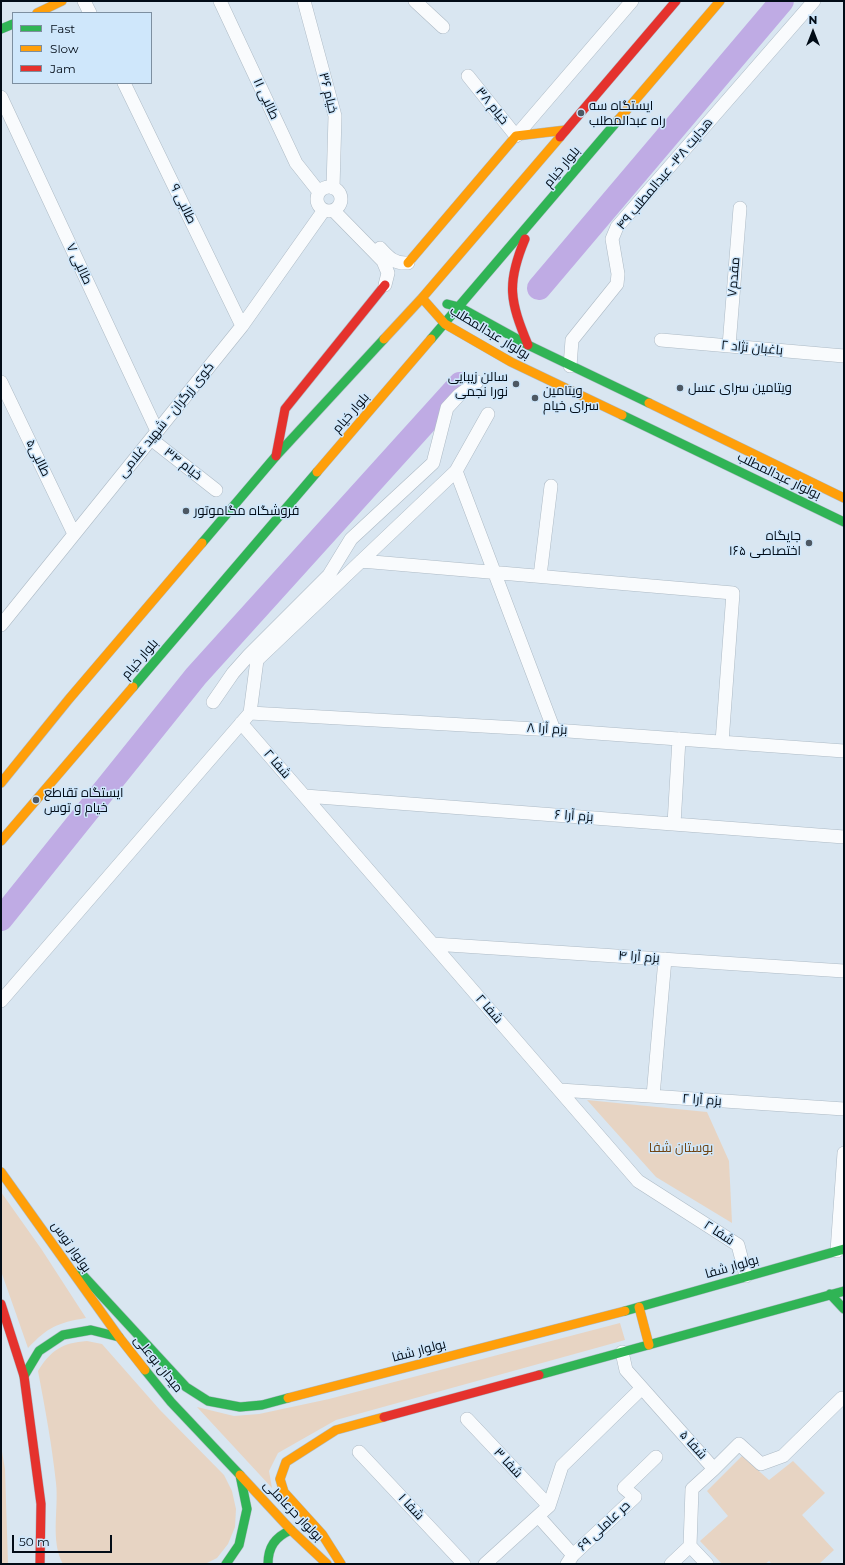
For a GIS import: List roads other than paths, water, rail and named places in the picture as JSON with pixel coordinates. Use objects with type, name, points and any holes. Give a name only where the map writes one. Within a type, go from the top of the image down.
[{"type":"main road","points":[[39,12],[62,1]]},
{"type":"main road","name":"بلوار خیام","points":[[1,783],[69,699],[276,456],[422,298],[676,1]]},
{"type":"main road","name":"بلوار خیام","points":[[1,841],[720,1]]},
{"type":"main road","points":[[1,30],[12,24]]},
{"type":"main road","points":[[408,263],[516,136],[566,130]]},
{"type":"main road","points":[[528,345],[516,316],[510,288],[514,263],[535,218]]},
{"type":"main road","points":[[276,456],[285,409],[385,285]]},
{"type":"main road","name":"بولوار عبدالمطلب","points":[[422,298],[459,307],[570,366],[844,498]]},
{"type":"main road","name":"بولوار عبدالمطلب","points":[[422,298],[445,324],[511,362],[844,522]]},
{"type":"main road","name":"بولوار توس","points":[[1,1172],[119,1337]]},
{"type":"main road","name":"بولوار شفا","points":[[56,1249],[95,1286],[186,1387],[208,1401],[240,1407],[262,1405],[639,1307],[841,1250]]},
{"type":"main road","points":[[341,1564],[322,1534],[284,1492],[280,1479],[286,1462],[336,1430],[844,1291]]},
{"type":"main road","points":[[830,1294],[844,1309]]},
{"type":"main road","points":[[1,1304],[24,1376],[42,1504],[40,1564]]},
{"type":"main road","points":[[639,1307],[649,1345]]},
{"type":"main road","name":"میدان بوعلی","points":[[24,1376],[39,1351],[63,1335],[91,1330],[119,1337],[171,1402],[240,1475]]},
{"type":"main road","points":[[226,1564],[239,1545],[247,1509],[240,1475]]},
{"type":"main road","name":"بولوار حرعاملی","points":[[240,1475],[291,1530],[327,1564]]},
{"type":"main road","points":[[268,1564],[270,1547],[275,1539],[282,1533],[291,1530]]},
{"type":"main road","points":[[40,1539],[48,1558]]},
{"type":"street","points":[[84,1],[90,12]]},
{"type":"street","name":"طالبی ۱۱","points":[[220,1],[296,163],[319,192]]},
{"type":"street","points":[[415,1],[443,27]]},
{"type":"street","points":[[516,136],[632,1]]},
{"type":"street","name":"هدایت ۳۸- عبدالمطلب ۴۹","points":[[570,366],[572,340],[617,284],[618,274],[612,239],[617,227],[814,1]]},
{"type":"street","name":"خیام ۳۶","points":[[305,2],[335,116],[333,188]]},
{"type":"street","name":"خیام ۳۸","points":[[468,76],[516,136]]},
{"type":"street","name":"طالبی ۹","points":[[124,84],[242,326]]},
{"type":"street","name":"طالبی ۷","points":[[1,98],[154,435]]},
{"type":"street","points":[[333,209],[340,194],[333,188],[326,188],[319,192],[317,202],[333,209],[390,259],[399,264],[408,263]]},
{"type":"street","name":"مقدم۷","points":[[729,346],[740,208]]},
{"type":"street","points":[[333,209],[383,261],[388,273],[385,285]]},
{"type":"street","name":"کوی زرگران - شهید غلامی","points":[[1,625],[242,326],[333,209]]},
{"type":"street","name":"باغبان نژاد ۲","points":[[661,340],[844,356]]},
{"type":"street","name":"طالبی۵","points":[[1,382],[74,534]]},
{"type":"street","points":[[213,702],[233,673],[249,655],[329,575],[351,539],[433,462],[447,408],[459,395],[477,382]]},
{"type":"street","points":[[1,1001],[250,713],[257,660],[456,470],[488,414]]},
{"type":"street","name":"خیام ۳۴","points":[[154,435],[216,490]]},
{"type":"street","points":[[456,470],[554,730]]},
{"type":"street","points":[[540,576],[551,486]]},
{"type":"street","points":[[361,561],[733,593],[722,742]]},
{"type":"street","name":"بزم آرا ۸","points":[[250,713],[554,730],[844,750]]},
{"type":"street","name":"شفا ۲","points":[[241,723],[638,1180],[738,1245],[746,1276]]},
{"type":"street","points":[[674,824],[679,738]]},
{"type":"street","name":"بزم آرا ۶","points":[[305,796],[844,837]]},
{"type":"street","name":"بزم آرا ۴","points":[[433,944],[844,970]]},
{"type":"street","points":[[653,1096],[665,959]]},
{"type":"street","name":"بزم آرا ۲","points":[[560,1090],[844,1109]]},
{"type":"street","points":[[841,1250],[844,1153]]},
{"type":"street","name":"شفا ۵","points":[[622,1352],[626,1370],[714,1468],[692,1489],[690,1546]]},
{"type":"street","points":[[485,1564],[549,1506],[562,1466],[642,1388]]},
{"type":"street","points":[[714,1468],[739,1444],[761,1464],[782,1456],[842,1398],[844,1400]]},
{"type":"street","name":"شفا ۳","points":[[468,1419],[549,1506]]},
{"type":"street","name":"شفا ۱","points":[[359,1452],[463,1563]]},
{"type":"street","name":"حر عاملی ۶۹","points":[[570,1560],[635,1497],[624,1488],[656,1457]]},
{"type":"street","points":[[538,1516],[570,1560]]},
{"type":"street","points":[[671,1564],[690,1546],[707,1564]]},
{"type":"waterway","points":[[539,288],[782,1]]},
{"type":"waterway","points":[[1,919],[196,676],[460,384]]},
{"type":"place","name":"ایستگاه سه راه عبدالمطلب","points":[[581,113]]},
{"type":"place","name":"سالن زیبایی نورا نجمی","points":[[516,384]]},
{"type":"place","name":"ویتامین سرای عسل","points":[[680,388]]},
{"type":"place","name":"ویتامین سرای خیام","points":[[535,398]]},
{"type":"place","name":"فروشگاه مگاموتور","points":[[186,511]]},
{"type":"place","name":"جایگاه اختصاصی ۱۶۵","points":[[809,543]]},
{"type":"place","name":"ایستگاه تقاطع خیام و توس","points":[[36,800]]},
{"type":"park label","name":"بوستان شفا","points":[[681,1148]]}]
